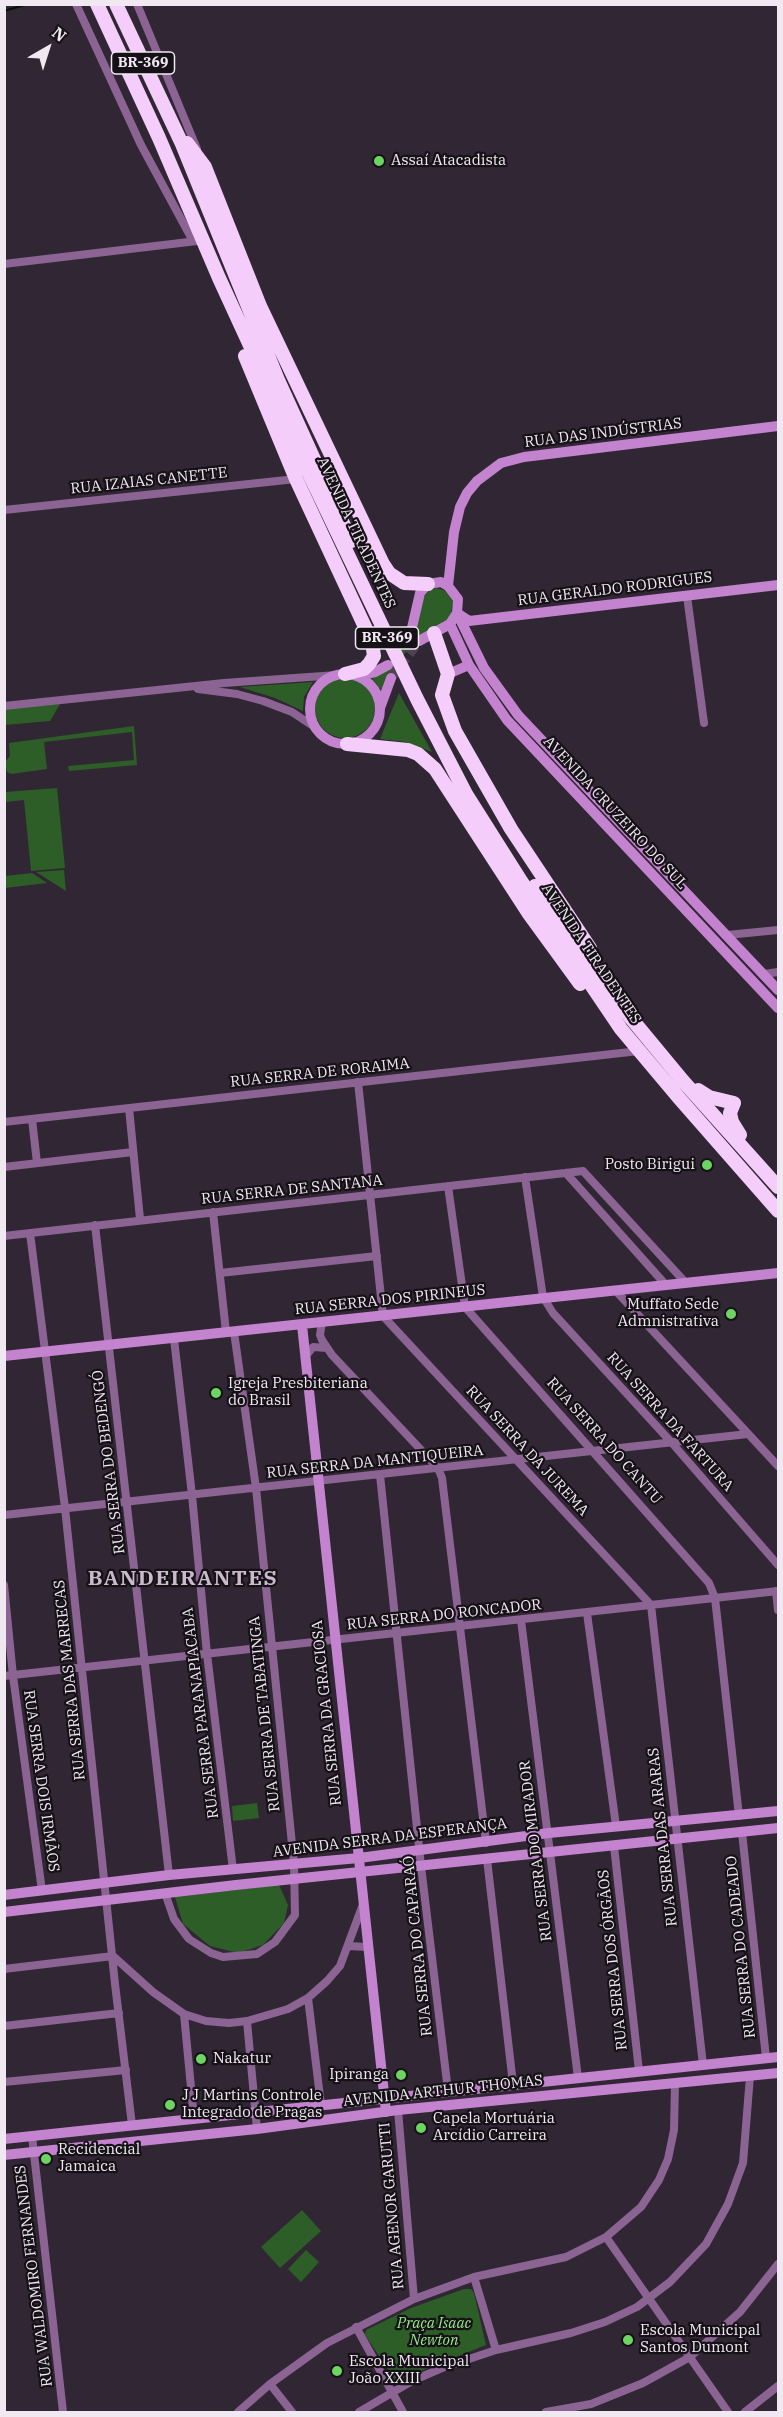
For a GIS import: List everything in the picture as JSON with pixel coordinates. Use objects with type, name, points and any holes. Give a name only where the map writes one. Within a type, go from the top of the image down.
[{"type":"highway","name":"AVENIDA TIRADENTES","points":[[97,4],[199,241],[219,278],[446,759],[488,831],[621,1029],[778,1211]]},
{"type":"highway","name":"AVENIDA TIRADENTES","points":[[116,4],[182,144],[278,381],[434,715],[468,780],[539,891],[630,1017],[683,1081],[778,1187]]},
{"type":"highway","points":[[171,122],[205,167],[260,306],[388,573],[404,583],[428,584]]},
{"type":"highway","points":[[219,278],[232,324],[296,479],[372,642],[374,656],[369,664],[364,669],[346,675]]},
{"type":"highway","points":[[260,306],[278,381]]},
{"type":"highway","points":[[434,633],[448,674],[442,695],[455,731],[511,829],[600,963],[630,1017]]},
{"type":"highway","points":[[347,744],[408,750],[418,754],[435,769],[487,852],[560,959],[597,1005],[621,1029]]},
{"type":"highway","points":[[683,1081],[709,1097],[734,1104],[730,1113],[732,1122],[763,1170]]},
{"type":"street","points":[[4,264],[199,241],[141,145],[76,4]]},
{"type":"street","points":[[136,4],[205,167]]},
{"type":"street","name":"RUA DAS INDÚSTRIAS","points":[[448,586],[454,532],[460,507],[467,493],[477,481],[501,464],[524,457],[778,426]]},
{"type":"street","name":"RUA IZAIAS CANETTE","points":[[4,510],[296,479]]},
{"type":"street","points":[[411,632],[418,599],[428,584],[441,582],[448,586]]},
{"type":"street","name":"RUA GERALDO RODRIGUES","points":[[457,613],[469,621],[778,585]]},
{"type":"street","name":"AVENIDA CRUZEIRO DO SUL","points":[[448,586],[458,599],[457,613],[484,669],[524,722],[778,990]]},
{"type":"street","points":[[687,596],[704,723]]},
{"type":"street","points":[[419,641],[450,624],[457,613]]},
{"type":"street","name":"AVENIDA CRUZEIRO DO SUL","points":[[450,624],[469,665],[488,695],[512,725],[778,1008]]},
{"type":"street","points":[[4,706],[188,687],[375,672],[388,665]]},
{"type":"street","points":[[448,674],[469,665]]},
{"type":"street","points":[[316,729],[310,716],[312,696],[324,680],[346,675],[373,689],[380,708]]},
{"type":"street","points":[[188,687],[237,694],[263,701],[292,712],[329,740],[347,744],[360,740],[370,733],[377,721],[391,678]]},
{"type":"street","points":[[512,725],[524,722]]},
{"type":"street","points":[[727,935],[778,930]]},
{"type":"street","points":[[764,974],[778,972]]},
{"type":"street","name":"RUA SERRA DE RORAIMA","points":[[4,1122],[639,1051]]},
{"type":"street","points":[[358,1082],[383,1316]]},
{"type":"street","points":[[129,1108],[140,1220]]},
{"type":"street","points":[[32,1119],[37,1163]]},
{"type":"street","points":[[4,1167],[133,1152]]},
{"type":"street","name":"RUA SERRA DE SANTANA","points":[[4,1236],[583,1171],[685,1282]]},
{"type":"street","points":[[566,1173],[665,1284]]},
{"type":"street","points":[[525,1177],[543,1298]]},
{"type":"street","points":[[448,1186],[465,1307]]},
{"type":"street","name":"RUA SERRA DE TABATINGA","points":[[165,1893],[174,1919],[189,1939],[211,1953],[234,1958],[257,1954],[275,1942],[295,1915],[294,1864],[256,1488],[220,1273],[213,1212]]},
{"type":"street","name":"RUA SERRA DO BEDENGÓ","points":[[95,1225],[169,1875]]},
{"type":"street","name":"RUA SERRA DAS MARRECAS","points":[[30,1233],[65,1508],[132,2125]]},
{"type":"street","points":[[220,1273],[377,1256]]},
{"type":"street","name":"RUA SERRA DOS PIRINEUS","points":[[4,1356],[778,1273]]},
{"type":"street","points":[[615,1290],[778,1466]]},
{"type":"street","name":"RUA SERRA DA FARTURA","points":[[543,1298],[553,1313],[672,1443],[778,1565]]},
{"type":"street","name":"RUA SERRA DO CANTU","points":[[465,1307],[701,1571],[715,1598]]},
{"type":"street","name":"RUA SERRA DA JUREMA","points":[[383,1316],[651,1605]]},
{"type":"street","points":[[322,1323],[320,1335],[327,1348],[438,1468],[442,1478],[486,1842]]},
{"type":"street","name":"RUA SERRA DA GRACIOSA","points":[[302,1325],[362,1907],[386,2112]]},
{"type":"street","name":"RUA SERRA PARANAPIACABA","points":[[174,1339],[207,1654],[233,1870]]},
{"type":"street","points":[[305,1357],[314,1347],[327,1348]]},
{"type":"street","name":"RUA SERRA DA MANTIQUEIRA","points":[[4,1515],[748,1434]]},
{"type":"street","name":"RUA SERRA DO CAPARAÓ","points":[[380,1475],[421,1866],[448,2091]]},
{"type":"street","name":"RUA SERRA DOIS IRMÃOS","points":[[4,1586],[9,1676],[42,1891]]},
{"type":"street","points":[[777,1591],[778,1610]]},
{"type":"street","name":"RUA SERRA DO RONCADOR","points":[[9,1676],[777,1591]]},
{"type":"street","points":[[715,1598],[739,1816]]},
{"type":"street","name":"RUA SERRA DAS ARARAS","points":[[651,1605],[703,2065]]},
{"type":"street","points":[[587,1613],[616,1826]]},
{"type":"street","name":"RUA SERRA DO MIRADOR","points":[[521,1620],[578,2078]]},
{"type":"street","name":"AVENIDA SERRA DA ESPERANÇA","points":[[4,1895],[169,1875],[358,1858],[420,1848],[549,1833],[778,1811]]},
{"type":"street","name":"AVENIDA SERRA DA ESPERANÇA","points":[[4,1912],[778,1828]]},
{"type":"street","name":"RUA SERRA DO CADEADO","points":[[742,1832],[766,2058]]},
{"type":"street","name":"RUA SERRA DOS ÓRGÃOS","points":[[614,1846],[639,2071]]},
{"type":"street","points":[[487,1859],[513,2084]]},
{"type":"street","points":[[4,1969],[113,1956],[153,1992],[184,2014],[206,2021],[229,2023],[247,2021],[288,2008],[308,1998],[327,1981],[340,1966],[362,1907]]},
{"type":"street","points":[[349,1946],[367,1947]]},
{"type":"street","points":[[115,1984],[123,1976],[132,1974]]},
{"type":"street","points":[[308,1998],[321,2105]]},
{"type":"street","points":[[4,2026],[119,2013]]},
{"type":"street","points":[[184,2014],[194,2119]]},
{"type":"street","points":[[247,2021],[258,2129]]},
{"type":"street","name":"AVENIDA ARTHUR THOMAS","points":[[4,2139],[778,2057]]},
{"type":"street","points":[[732,2061],[734,2076]]},
{"type":"street","points":[[4,2082],[126,2070]]},
{"type":"street","name":"AVENIDA ARTHUR THOMAS","points":[[4,2155],[258,2129],[398,2110],[778,2073]]},
{"type":"street","points":[[605,2075],[607,2089]]},
{"type":"street","points":[[359,2412],[392,2392],[442,2368],[496,2350],[571,2333],[605,2322],[637,2307],[670,2282],[706,2244],[728,2204],[743,2163],[750,2076]]},
{"type":"street","points":[[238,2412],[270,2384],[327,2343],[414,2299],[474,2277],[559,2260],[606,2237],[641,2207],[660,2180],[668,2159],[674,2130],[675,2083]]},
{"type":"street","name":"RUA AGENOR GARUTTI","points":[[398,2110],[414,2299]]},
{"type":"street","name":"RUA WALDOMIRO FERNANDES","points":[[32,2136],[63,2412]]},
{"type":"street","points":[[606,2237],[728,2412]]},
{"type":"street","points":[[546,2412],[591,2404],[644,2383],[690,2357],[740,2313],[778,2264]]},
{"type":"street","points":[[474,2277],[496,2350]]},
{"type":"street","points":[[356,2327],[403,2412]]},
{"type":"street","points":[[270,2384],[292,2412]]},
{"type":"street","points":[[745,2412],[778,2386]]},
{"type":"green space","points":[[436,588],[444,590],[453,599],[451,615],[446,622],[417,637],[385,679],[381,690],[371,677],[389,668],[415,630],[424,597]]},
{"type":"green space","points":[[345,678],[366,687],[375,708],[366,729],[345,738],[324,729],[315,708],[324,687]]},
{"type":"green space","points":[[313,682],[304,697],[303,711],[275,698],[240,687]]},
{"type":"green space","points":[[399,693],[432,752],[406,742],[380,739]]},
{"type":"green space","points":[[60,704],[50,721],[5,725],[5,709]]},
{"type":"green space","points":[[134,726],[137,765],[69,771],[68,766],[134,760],[132,732],[44,742],[47,769],[11,774],[7,772],[5,762],[10,756],[9,743]]},
{"type":"green space","points":[[57,788],[65,868],[31,871],[24,800],[5,802],[5,792]]},
{"type":"green space","points":[[64,870],[66,891],[36,872]]},
{"type":"green space","points":[[32,873],[47,883],[5,888],[5,876]]},
{"type":"green space","points":[[257,1803],[259,1818],[233,1821],[232,1806]]},
{"type":"green space","points":[[279,1885],[288,1905],[284,1923],[263,1945],[238,1953],[210,1946],[183,1924],[175,1897]]},
{"type":"green space","points":[[302,2210],[321,2231],[280,2268],[261,2247]]},
{"type":"green space","points":[[306,2250],[319,2262],[301,2282],[288,2269]]},
{"type":"green space","name":"Praça Isaac Newton","points":[[464,2289],[471,2289],[474,2293],[486,2345],[396,2381],[365,2335],[366,2330],[411,2308]]},
{"type":"waterway","points":[[4,11],[28,4]]},
{"type":"tunnel","points":[[392,659],[411,632]]},
{"type":"tunnel","points":[[391,678],[419,641]]},
{"type":"place","name":"Assaí Atacadista","points":[[379,161]]},
{"type":"place","name":"Posto Birigui","points":[[707,1165]]},
{"type":"place","name":"Muffato Sede Admnistrativa","points":[[731,1314]]},
{"type":"place","name":"Igreja Presbiteriana do Brasil","points":[[216,1393]]},
{"type":"place","name":"Nakatur","points":[[201,2059]]},
{"type":"place","name":"Ipiranga","points":[[401,2075]]},
{"type":"place","name":"J J Martins Controle Integrado de Pragas","points":[[170,2105]]},
{"type":"place","name":"Capela Mortuária Arcídio Carreira","points":[[421,2128]]},
{"type":"place","name":"Recidencial Jamaica","points":[[46,2159]]},
{"type":"place","name":"Escola Municipal Santos Dumont","points":[[628,2340]]},
{"type":"place","name":"Escola Municipal João XXIII","points":[[337,2371]]},
{"type":"district","name":"BANDEIRANTES","points":[[183,1579]]}]
